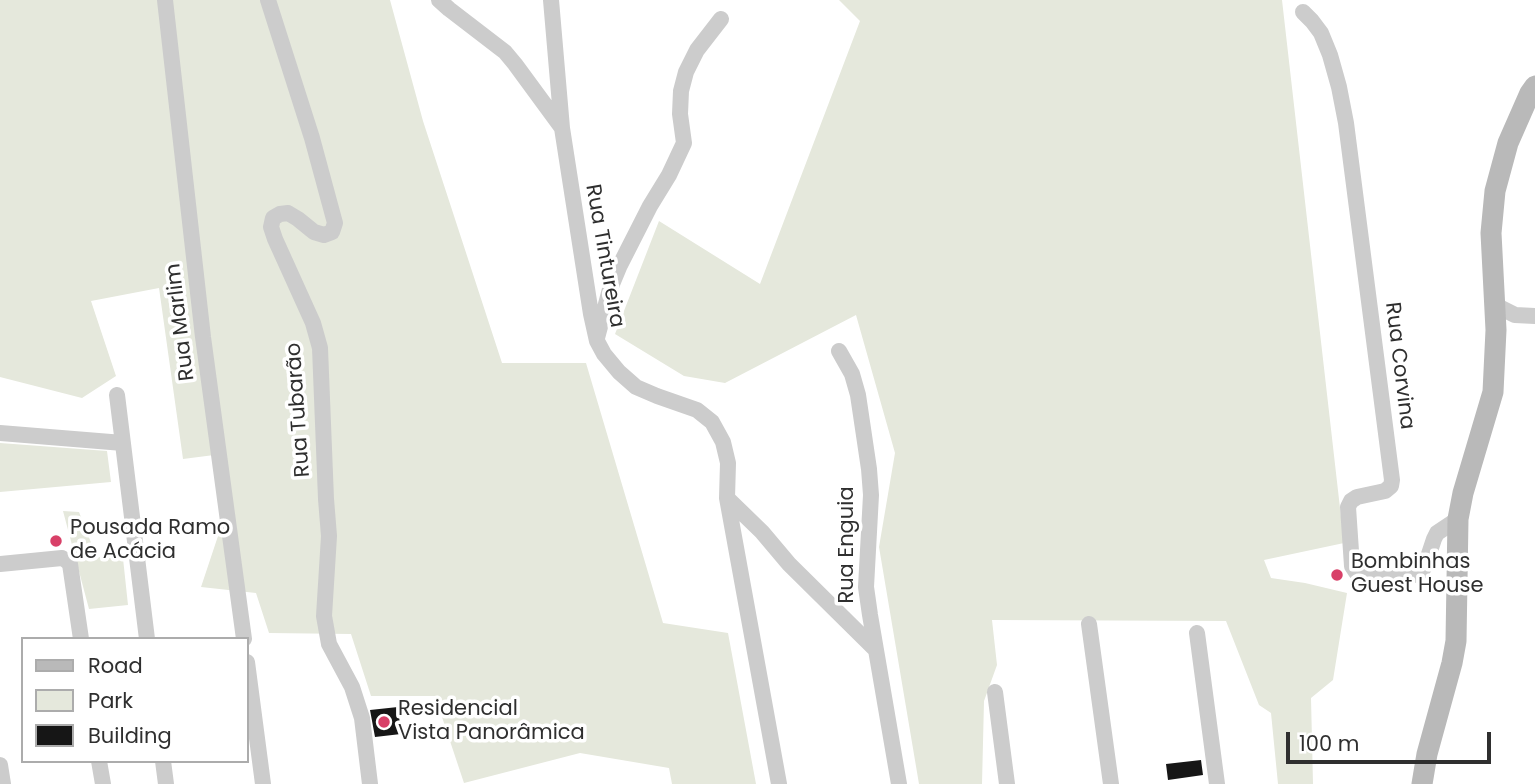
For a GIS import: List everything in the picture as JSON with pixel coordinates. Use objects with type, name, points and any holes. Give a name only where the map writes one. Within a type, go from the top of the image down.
[{"type":"main road","points":[[1422,784],[1456,641],[1458,519],[1493,392],[1496,330],[1492,211],[1508,143],[1535,86]]},
{"type":"main road","points":[[1508,143],[1535,102]]},
{"type":"street","name":"Rua Marlim","points":[[164,0],[203,337],[244,637]]},
{"type":"street","name":"Rua Tubarão","points":[[268,0],[312,138],[335,223],[332,232],[324,235],[314,233],[288,213],[274,218],[271,227],[313,323],[320,348],[330,536],[324,616],[329,643],[352,687],[362,718],[370,784]]},
{"type":"street","points":[[439,0],[505,52],[562,128]]},
{"type":"street","name":"Rua Tintureira","points":[[551,0],[562,128],[590,314],[597,341],[619,372],[636,387],[698,410],[712,422],[723,442],[728,463],[727,498],[779,784]]},
{"type":"street","name":"Rua Corvina","points":[[1303,12],[1321,33],[1330,55],[1346,123],[1392,480],[1391,486],[1385,491],[1357,497],[1348,507],[1352,566],[1362,576],[1406,577],[1417,574],[1425,566],[1437,533],[1458,519]]},
{"type":"street","points":[[597,341],[610,289],[620,265],[684,143],[680,114],[681,91],[686,72],[697,50],[721,19]]},
{"type":"street","points":[[1494,305],[1515,315],[1535,316]]},
{"type":"street","name":"Rua Enguia","points":[[839,351],[852,374],[858,395],[869,469],[871,495],[866,587],[900,784]]},
{"type":"street","points":[[117,395],[148,637]]},
{"type":"street","points":[[0,433],[123,443]]},
{"type":"street","points":[[727,498],[875,649]]},
{"type":"street","points":[[0,564],[62,558],[70,564],[81,637]]},
{"type":"street","points":[[1089,624],[1111,784]]},
{"type":"street","points":[[1197,633],[1217,784]]},
{"type":"street","points":[[248,670],[263,784]]},
{"type":"street","points":[[995,692],[1007,784]]},
{"type":"street","points":[[99,763],[103,784]]},
{"type":"street","points":[[163,763],[166,784]]},
{"type":"street","points":[[0,765],[3,784]]},
{"type":"green space","points":[[0,0],[390,0],[423,121],[502,363],[586,363],[663,623],[728,633],[756,784],[672,784],[669,768],[580,753],[464,783],[435,696],[371,696],[351,634],[269,633],[256,593],[201,587],[232,494],[222,454],[183,459],[159,288],[91,301],[116,376],[82,398],[0,377]]},
{"type":"green space","points":[[839,0],[1282,0],[1344,543],[1264,560],[1271,578],[1347,593],[1333,680],[1311,698],[1313,784],[1278,784],[1271,713],[1259,705],[1226,621],[992,620],[997,665],[984,701],[982,784],[919,784],[879,547],[895,453],[856,315],[725,383],[684,376],[615,334],[659,221],[760,284],[860,21]]},
{"type":"green space","points":[[0,443],[107,451],[111,482],[0,492]]},
{"type":"green space","points":[[63,511],[79,512],[97,558],[122,549],[128,605],[89,609]]},
{"type":"building","name":"Residencial Vista Panorâmica","points":[[398,707],[401,734],[375,737],[370,710]]},
{"type":"building","points":[[1201,760],[1203,775],[1168,780],[1166,764]]},
{"type":"place","name":"Pousada Ramo de Acácia","points":[[56,541]]},
{"type":"place","name":"Bombinhas Guest House","points":[[1337,575]]},
{"type":"place","name":"Residencial Vista Panorâmica","points":[[384,722]]}]
